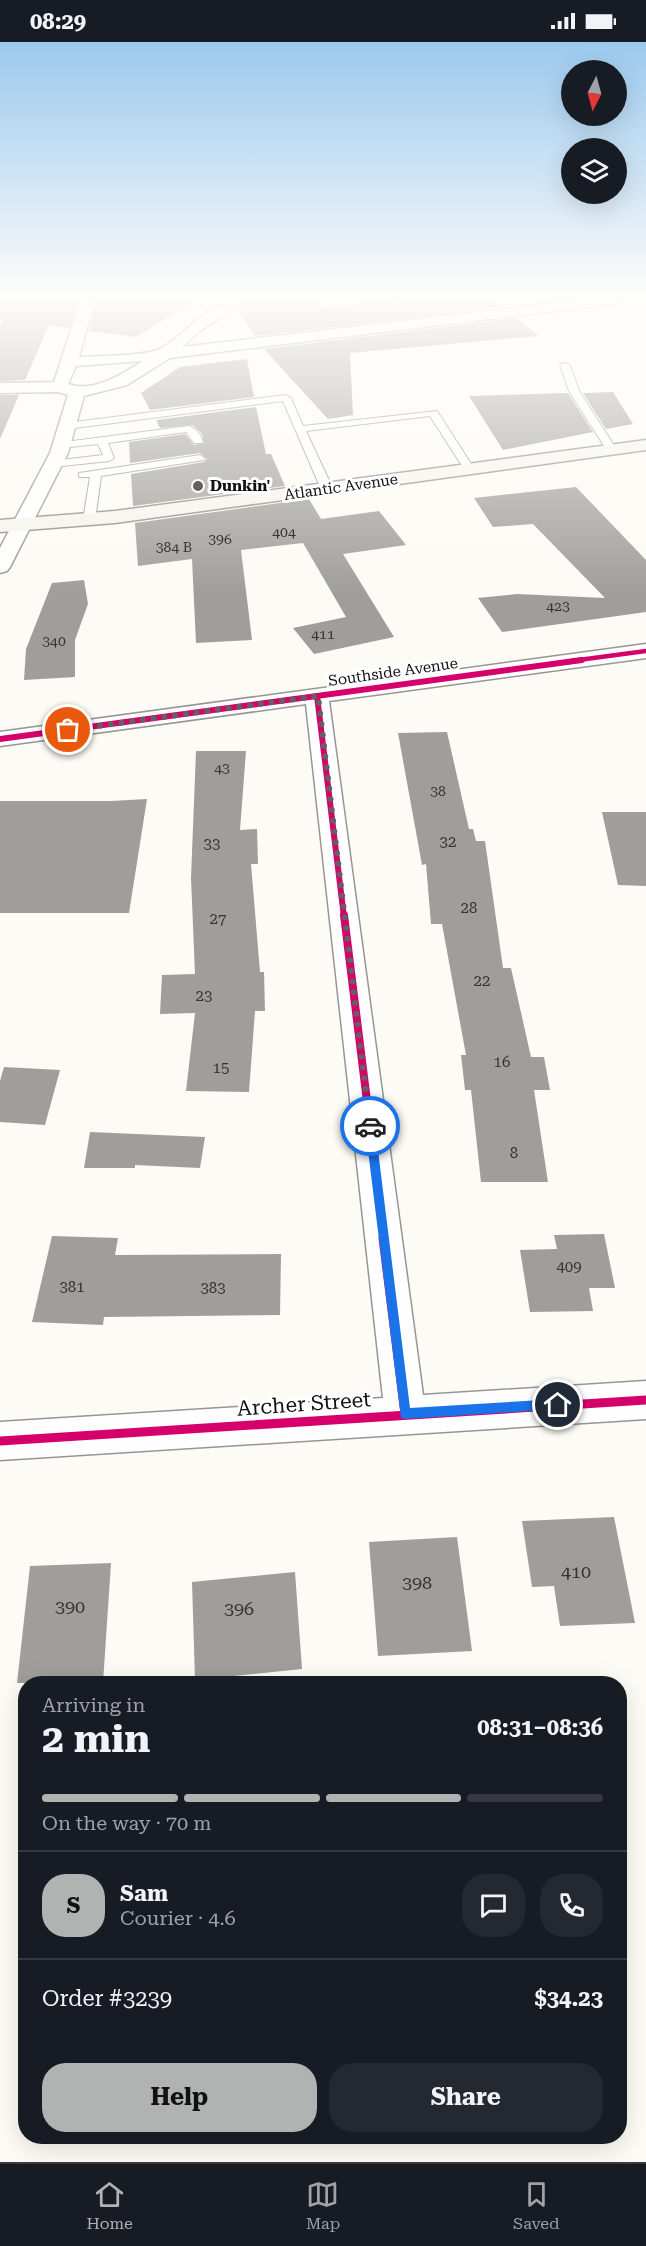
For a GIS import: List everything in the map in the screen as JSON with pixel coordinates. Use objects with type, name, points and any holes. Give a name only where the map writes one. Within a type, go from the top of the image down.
[{"type":"main road","name":"Atlantic Avenue","points":[[0,526],[89,520],[646,445]]},
{"type":"street","points":[[0,567],[22,525],[55,474],[67,426],[69,398]]},
{"type":"street","points":[[67,426],[101,398]]},
{"type":"street","name":"Southside Avenue","points":[[0,739],[646,651]]},
{"type":"street","points":[[318,696],[405,1414]]},
{"type":"street","name":"Archer Street","points":[[0,1441],[646,1400]]},
{"type":"lane","points":[[67,426],[286,398],[327,489]]},
{"type":"lane","points":[[578,398],[612,450]]},
{"type":"lane","points":[[300,429],[433,413],[470,470]]},
{"type":"lane","points":[[61,445],[189,429],[198,441]]},
{"type":"lane","points":[[55,474],[109,458],[102,441]]},
{"type":"lane","points":[[55,474],[96,474],[200,458]]},
{"type":"lane","points":[[89,520],[96,474]]},
{"type":"building","points":[[0,398],[18,398],[0,439]]},
{"type":"building","points":[[144,398],[247,398],[150,410]]},
{"type":"building","points":[[309,398],[352,398],[353,415],[328,419]]},
{"type":"building","points":[[470,398],[571,398],[593,432],[503,450]]},
{"type":"building","points":[[586,398],[617,398],[633,424],[606,429]]},
{"type":"building","points":[[256,407],[266,454],[271,454],[285,486],[133,506],[131,474],[204,462],[207,459],[200,453],[130,463],[129,442],[185,434],[194,445],[204,443],[202,434],[193,425],[160,428],[156,420]]},
{"type":"building","points":[[576,487],[646,560],[646,612],[502,632],[478,598],[517,594],[605,598],[533,524],[493,527],[474,498]]},
{"type":"building","points":[[309,499],[321,519],[379,511],[406,545],[343,554],[394,637],[314,654],[293,628],[346,617],[303,543],[241,550],[252,640],[196,643],[192,559],[138,566],[135,523]]},
{"type":"building","points":[[84,580],[88,604],[75,640],[75,677],[24,680],[26,649],[52,583]]},
{"type":"building","points":[[447,732],[469,829],[473,829],[476,841],[485,841],[503,968],[511,968],[531,1057],[544,1057],[550,1090],[534,1090],[548,1182],[481,1182],[471,1090],[465,1090],[461,1055],[466,1055],[442,924],[431,924],[426,864],[422,865],[398,733]]},
{"type":"building","points":[[196,751],[246,751],[240,830],[257,829],[258,864],[251,864],[260,972],[264,972],[265,1011],[255,1011],[249,1092],[186,1091],[195,1013],[160,1014],[162,975],[195,974],[191,878]]},
{"type":"building","points":[[147,799],[129,913],[0,913],[0,801]]},
{"type":"building","points":[[602,812],[646,812],[646,886],[618,885]]},
{"type":"building","points":[[4,1067],[60,1070],[45,1125],[0,1122],[0,1081]]},
{"type":"building","points":[[90,1132],[205,1137],[200,1168],[135,1165],[135,1168],[84,1168]]},
{"type":"building","points":[[604,1234],[615,1288],[589,1288],[593,1311],[530,1312],[520,1250],[557,1249],[554,1235]]},
{"type":"building","points":[[52,1236],[118,1238],[115,1255],[281,1254],[280,1315],[104,1317],[103,1325],[32,1322]]},
{"type":"building","points":[[614,1517],[635,1623],[560,1626],[554,1586],[532,1587],[522,1521]]},
{"type":"building","points":[[457,1537],[472,1651],[378,1656],[369,1542]]},
{"type":"building","points":[[111,1563],[103,1676],[18,1676],[17,1683],[30,1566]]},
{"type":"building","points":[[295,1572],[302,1669],[234,1676],[195,1676],[192,1582]]},
{"type":"cycle path","points":[[0,739],[646,651]]},
{"type":"cycle path","points":[[317,696],[405,1414]]},
{"type":"cycle path","points":[[0,1441],[646,1400]]},
{"type":"way so far","points":[[68,730],[318,696],[370,1126]]},
{"type":"place","name":"Dunkin'","points":[[198,486]]},
{"type":"route","points":[[370,1126],[405,1414],[558,1405]]}]
